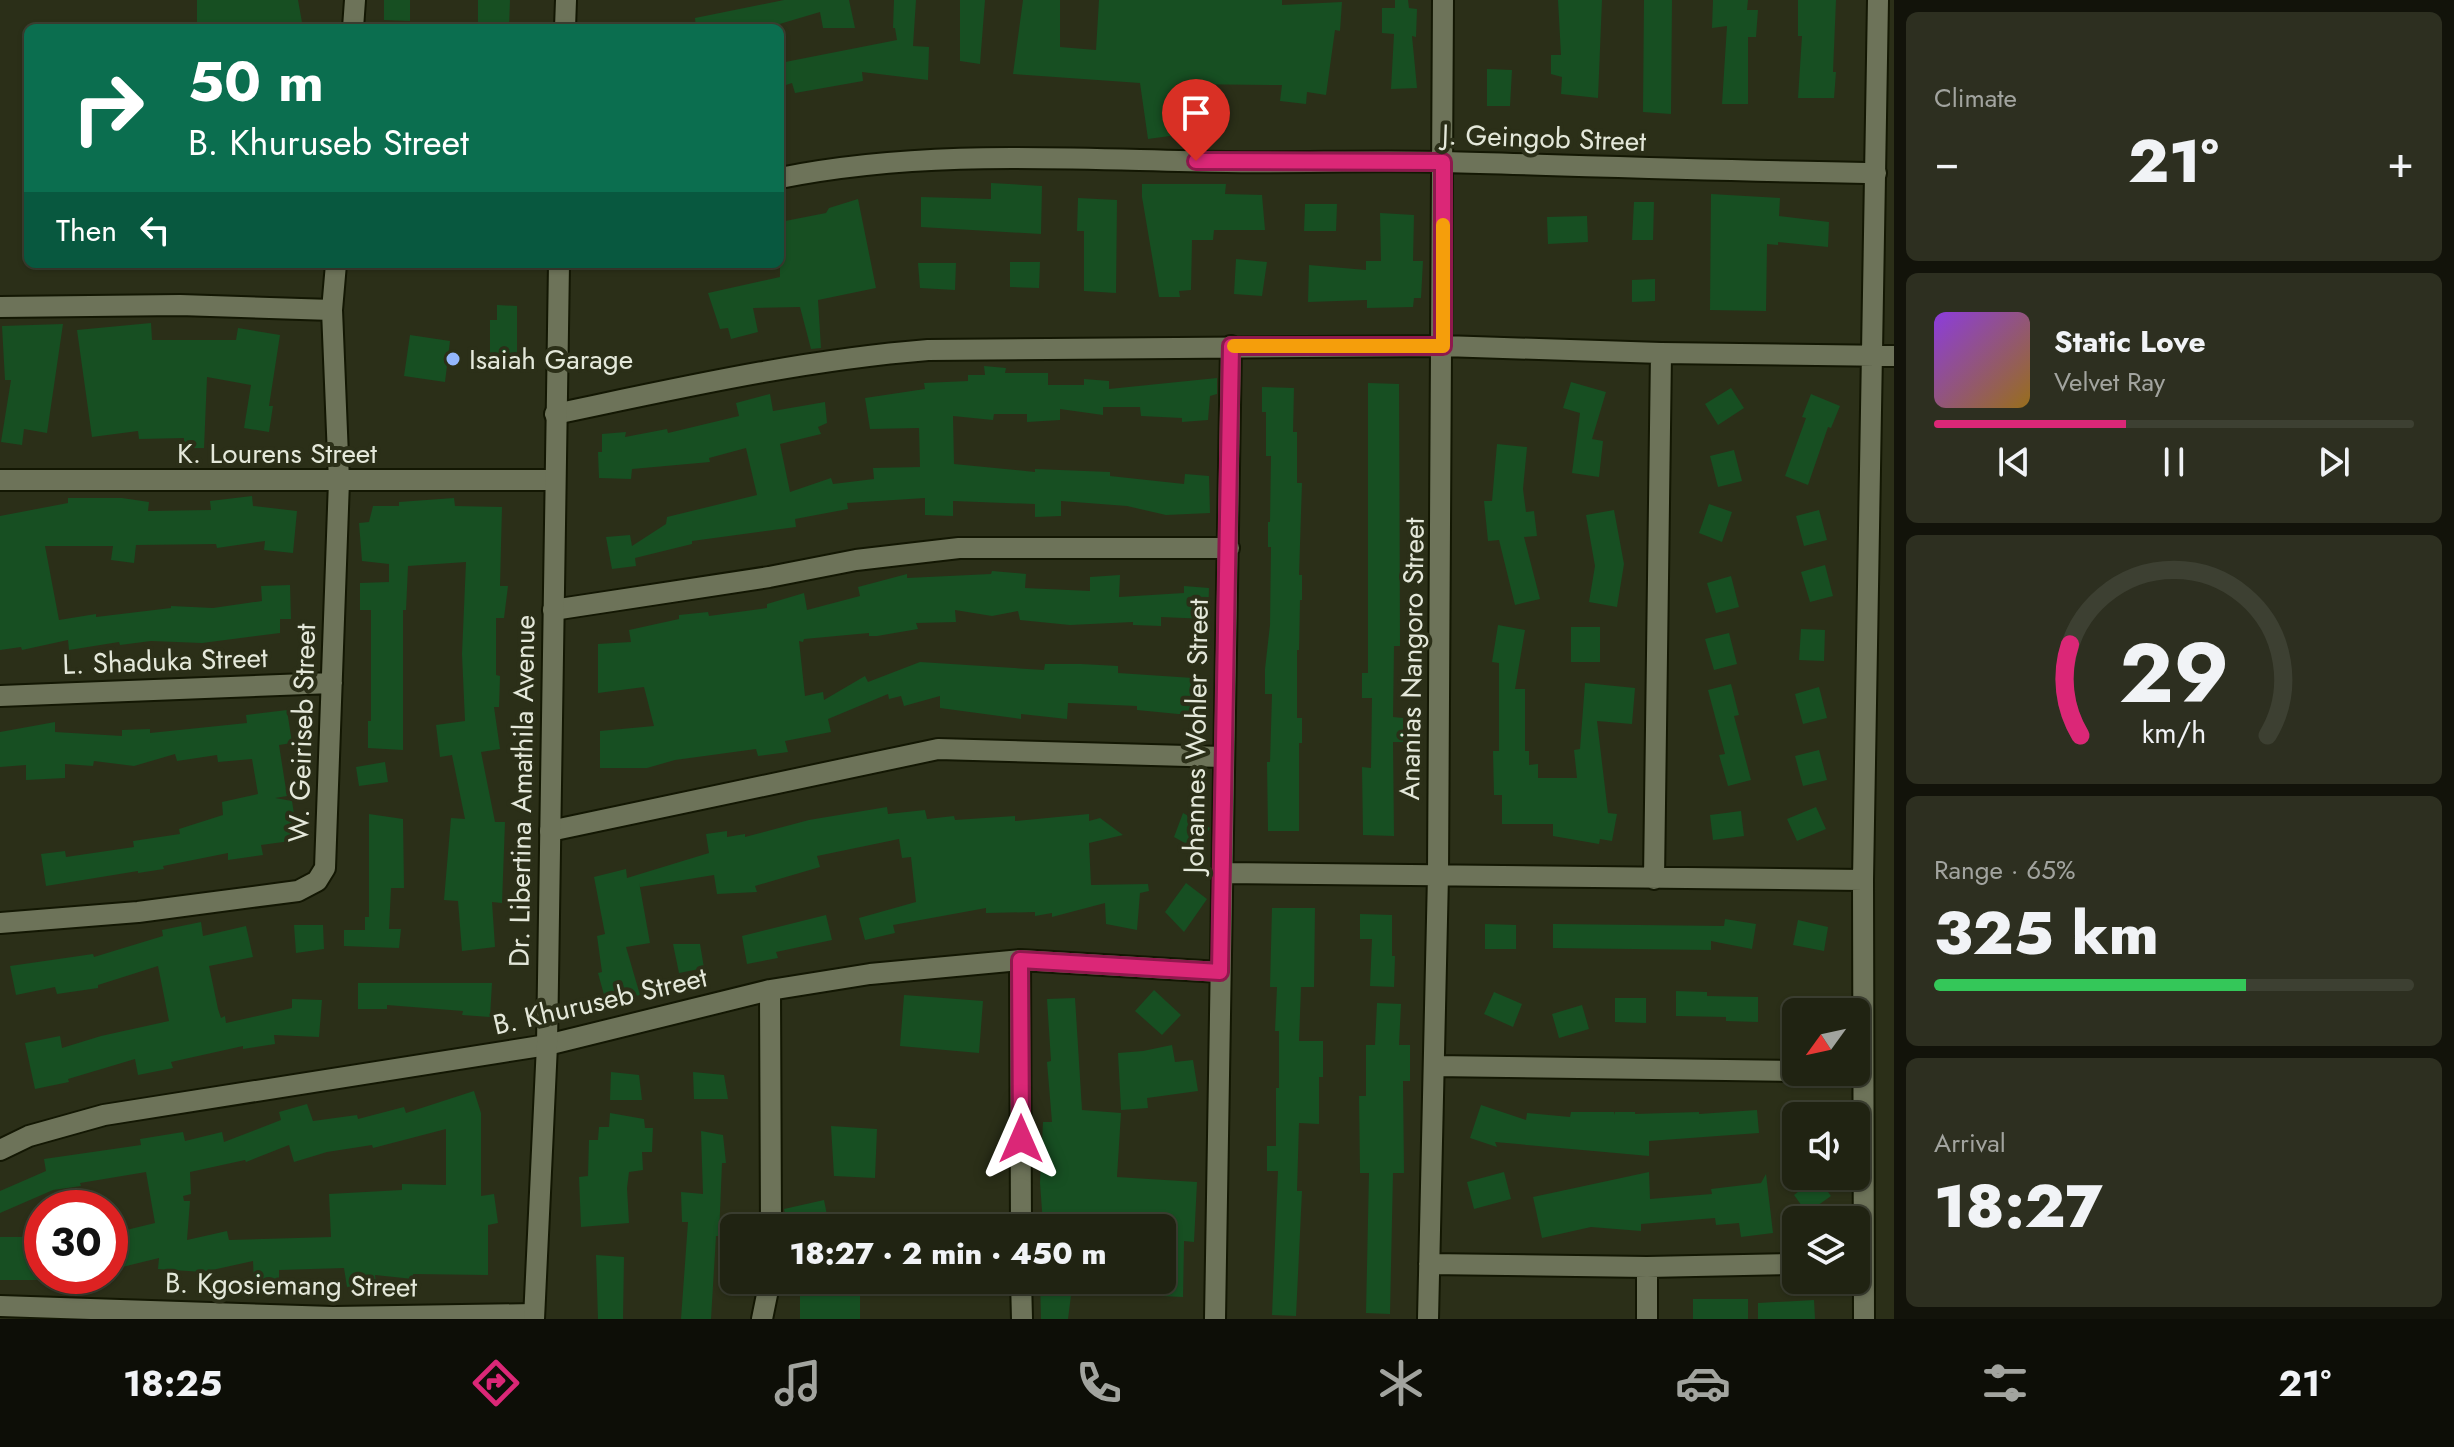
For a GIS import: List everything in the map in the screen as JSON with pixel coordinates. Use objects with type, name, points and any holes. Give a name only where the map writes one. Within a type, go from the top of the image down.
[{"type":"street","points":[[353,24],[355,0]]},
{"type":"street","points":[[565,24],[566,0]]},
{"type":"street","name":"Ananias Nangoro Street","points":[[1428,1319],[1438,875],[1443,0]]},
{"type":"street","points":[[1861,998],[1878,0]]},
{"type":"street","name":"J. Geingob Street","points":[[784,177],[827,169],[938,157],[1443,162],[1876,173]]},
{"type":"street","name":"W. Geiriseb Street","points":[[0,923],[138,912],[298,891],[317,881],[325,868],[339,481],[332,310],[336,268]]},
{"type":"street","name":"Dr. Libertina Amathila Avenue","points":[[534,1317],[547,1045],[559,268]]},
{"type":"street","points":[[0,307],[180,305],[332,310]]},
{"type":"street","name":"Johannes Wohler Street","points":[[1215,1319],[1231,346]]},
{"type":"street","points":[[555,414],[763,371],[853,356],[928,350],[1443,346],[1894,356]]},
{"type":"street","points":[[1654,879],[1661,353]]},
{"type":"street","name":"K. Lourens Street","points":[[0,480],[554,480]]},
{"type":"street","points":[[553,610],[769,577],[856,560],[959,548],[1229,548]]},
{"type":"street","name":"L. Shaduka Street","points":[[0,696],[332,683]]},
{"type":"street","points":[[550,831],[938,749],[1223,757]]},
{"type":"street","points":[[1221,873],[1863,880]]},
{"type":"street","points":[[1020,960],[1021,1214]]},
{"type":"street","name":"B. Khuruseb Street","points":[[0,1150],[29,1136],[104,1115],[547,1045],[770,990],[870,974],[1020,960],[1220,972]]},
{"type":"street","points":[[770,990],[771,1214]]},
{"type":"street","points":[[1434,1066],[1782,1071]]},
{"type":"street","points":[[1860,1086],[1860,1206]]},
{"type":"street","points":[[1429,1264],[1647,1267],[1782,1264]]},
{"type":"street","points":[[1647,1267],[1647,1319]]},
{"type":"street","points":[[762,1319],[767,1294]]},
{"type":"street","points":[[1021,1294],[1022,1319]]},
{"type":"street","points":[[1862,1294],[1864,1319]]},
{"type":"street","name":"B. Kgosiemang Street","points":[[0,1306],[333,1318],[534,1317]]},
{"type":"building","points":[[197,0],[298,0],[302,24],[197,24]]},
{"type":"building","points":[[384,0],[410,0],[410,21],[384,20]]},
{"type":"building","points":[[478,0],[510,0],[509,24],[478,24]]},
{"type":"building","points":[[784,0],[849,0],[855,28],[823,28],[820,12],[780,24],[696,24],[695,18]]},
{"type":"building","points":[[894,0],[916,0],[913,46],[929,47],[928,80],[862,72],[863,81],[795,93],[792,83],[784,86],[784,62],[897,40],[893,28]]},
{"type":"building","points":[[960,0],[985,0],[980,64],[960,61]]},
{"type":"building","points":[[1023,0],[1060,0],[1060,47],[1096,50],[1099,0],[1282,0],[1282,5],[1342,2],[1340,31],[1335,30],[1326,95],[1307,92],[1306,104],[1280,101],[1282,85],[1176,84],[1184,134],[1148,139],[1140,83],[1013,74]]},
{"type":"building","points":[[1395,0],[1408,0],[1409,8],[1417,9],[1416,37],[1412,36],[1417,88],[1391,89],[1394,34],[1382,33],[1382,8],[1395,8]]},
{"type":"building","points":[[1558,0],[1602,0],[1598,98],[1561,94],[1562,77],[1551,74],[1551,55],[1561,55]]},
{"type":"building","points":[[1644,0],[1672,0],[1671,114],[1643,112]]},
{"type":"building","points":[[1713,0],[1748,0],[1747,10],[1758,10],[1756,37],[1748,37],[1748,104],[1722,104],[1727,26],[1712,28]]},
{"type":"building","points":[[1798,0],[1836,0],[1834,98],[1798,98],[1802,36],[1798,36]]},
{"type":"building","points":[[1487,69],[1512,70],[1510,106],[1487,106]]},
{"type":"building","points":[[991,183],[1042,186],[1041,234],[921,227],[921,197],[991,199]]},
{"type":"building","points":[[1142,184],[1226,184],[1225,194],[1262,195],[1265,230],[1214,230],[1213,240],[1192,240],[1191,290],[1179,291],[1180,297],[1159,297]]},
{"type":"building","points":[[1711,194],[1780,198],[1779,216],[1829,222],[1828,247],[1778,242],[1778,245],[1767,244],[1766,311],[1710,310]]},
{"type":"building","points":[[1078,198],[1117,200],[1116,293],[1084,291],[1084,231],[1077,231]]},
{"type":"building","points":[[858,199],[876,288],[818,300],[821,348],[811,349],[800,307],[753,308],[758,332],[731,339],[728,328],[720,329],[708,293],[780,277],[780,268],[784,268],[784,221],[826,213],[829,208]]},
{"type":"building","points":[[1634,202],[1654,202],[1653,240],[1632,240]]},
{"type":"building","points":[[1305,204],[1337,204],[1336,231],[1304,231]]},
{"type":"building","points":[[1380,213],[1414,215],[1413,261],[1423,261],[1421,298],[1414,298],[1413,307],[1367,308],[1367,300],[1308,302],[1309,265],[1366,270],[1366,261],[1381,261]]},
{"type":"building","points":[[1587,216],[1588,242],[1548,244],[1547,217]]},
{"type":"building","points":[[1236,259],[1267,262],[1262,296],[1234,294]]},
{"type":"building","points":[[1010,262],[1040,262],[1039,288],[1010,287]]},
{"type":"building","points":[[918,263],[956,263],[955,290],[920,288]]},
{"type":"building","points":[[1655,279],[1655,301],[1632,302],[1632,280]]},
{"type":"building","points":[[497,305],[517,306],[517,354],[490,354],[490,320],[497,320]]},
{"type":"building","points":[[151,323],[152,340],[236,340],[238,328],[280,335],[269,406],[273,406],[269,432],[244,428],[251,385],[207,377],[204,448],[184,448],[184,438],[139,439],[138,431],[92,437],[77,330]]},
{"type":"building","points":[[63,324],[47,433],[24,429],[22,445],[1,442],[11,380],[5,380],[2,326]]},
{"type":"building","points":[[410,335],[450,341],[445,382],[404,376]]},
{"type":"building","points":[[984,366],[1006,368],[1005,373],[1048,373],[1048,385],[1084,385],[1084,379],[1109,381],[1109,389],[1217,378],[1217,394],[1210,396],[1208,420],[1182,422],[1182,418],[1141,416],[1140,407],[1103,407],[1103,415],[1060,409],[1060,420],[1027,422],[1027,414],[994,414],[993,420],[953,416],[954,464],[1035,472],[1035,469],[1110,472],[1110,476],[1184,484],[1185,474],[1209,476],[1210,513],[1166,515],[1127,506],[1061,501],[1061,516],[1035,517],[1035,504],[953,501],[953,516],[925,515],[925,498],[847,503],[848,509],[795,519],[796,527],[692,541],[692,544],[635,558],[636,566],[612,569],[606,537],[630,535],[632,546],[666,524],[667,517],[757,495],[746,448],[709,458],[710,462],[632,469],[631,479],[599,478],[598,452],[602,452],[602,434],[626,432],[625,437],[667,429],[668,433],[739,416],[736,403],[770,394],[773,411],[825,402],[827,423],[818,427],[821,434],[780,444],[790,492],[831,478],[833,484],[874,479],[873,468],[920,467],[919,428],[870,429],[865,398],[925,389],[924,383],[968,381],[968,375],[985,375]]},
{"type":"building","points":[[1571,382],[1606,392],[1592,439],[1603,441],[1599,477],[1572,473],[1580,413],[1563,408]]},
{"type":"building","points":[[1368,383],[1399,384],[1400,646],[1394,646],[1393,717],[1403,718],[1403,742],[1393,742],[1394,836],[1363,835],[1362,767],[1371,768],[1372,698],[1362,698],[1362,673],[1368,673]]},
{"type":"building","points":[[1262,387],[1294,388],[1297,483],[1302,483],[1299,575],[1302,575],[1302,600],[1297,650],[1297,718],[1302,718],[1299,831],[1268,831],[1267,762],[1270,762],[1272,694],[1265,694],[1265,669],[1270,625],[1271,547],[1268,547],[1268,522],[1271,456],[1266,456],[1266,412],[1262,412]]},
{"type":"building","points":[[1731,388],[1744,408],[1718,425],[1705,404]]},
{"type":"building","points":[[1811,394],[1840,406],[1831,428],[1828,427],[1808,485],[1785,476],[1806,418],[1802,417]]},
{"type":"building","points":[[1497,444],[1527,447],[1523,489],[1526,512],[1534,511],[1537,536],[1524,537],[1540,599],[1515,605],[1499,540],[1488,541],[1484,501],[1492,501]]},
{"type":"building","points":[[1734,450],[1742,481],[1718,487],[1710,456]]},
{"type":"building","points":[[252,496],[253,506],[297,511],[293,553],[264,550],[265,541],[217,548],[216,544],[136,545],[134,563],[111,560],[113,546],[45,546],[59,620],[171,606],[213,608],[262,601],[261,586],[290,585],[291,619],[280,619],[280,633],[202,643],[151,641],[120,645],[119,642],[69,650],[68,640],[22,650],[21,647],[0,650],[0,516],[68,503],[68,498],[122,498],[149,502],[148,511],[211,510],[210,501]]},
{"type":"building","points":[[454,498],[455,506],[502,507],[500,586],[508,586],[504,618],[496,618],[496,675],[500,676],[499,707],[494,707],[500,749],[481,752],[495,822],[505,822],[502,903],[492,902],[495,947],[462,951],[458,901],[444,900],[451,818],[465,819],[452,755],[440,757],[436,725],[465,721],[462,654],[466,562],[408,566],[406,610],[403,610],[403,750],[368,748],[368,721],[371,721],[371,610],[360,610],[360,583],[389,582],[389,564],[362,561],[359,523],[369,522],[373,506],[399,506],[399,502]]},
{"type":"building","points":[[1709,504],[1732,512],[1722,542],[1699,533]]},
{"type":"building","points":[[1614,510],[1624,564],[1617,607],[1589,602],[1595,566],[1586,515]]},
{"type":"building","points":[[1819,510],[1827,540],[1804,546],[1796,516]]},
{"type":"building","points":[[1825,565],[1833,596],[1810,602],[1801,572]]},
{"type":"building","points":[[992,571],[1026,574],[1025,588],[1090,591],[1090,577],[1120,575],[1119,597],[1184,593],[1184,586],[1209,588],[1208,619],[1161,617],[1161,626],[1133,625],[1133,622],[1070,625],[1020,620],[1018,611],[992,616],[955,610],[956,622],[916,623],[918,629],[877,636],[869,636],[869,633],[799,641],[805,696],[823,692],[824,700],[865,676],[868,682],[920,662],[1044,670],[1045,664],[1081,664],[1118,666],[1118,673],[1208,679],[1208,714],[1137,710],[1137,706],[1068,703],[1067,719],[1021,714],[1021,719],[940,708],[940,696],[904,706],[901,696],[889,699],[888,694],[828,719],[831,732],[785,741],[788,752],[758,756],[756,749],[675,760],[647,768],[600,768],[600,731],[654,726],[644,687],[598,693],[598,644],[631,642],[629,630],[679,619],[679,615],[708,612],[709,616],[767,608],[767,604],[804,593],[807,610],[860,596],[858,587],[907,574],[907,578],[991,574]]},
{"type":"building","points":[[1731,576],[1739,607],[1716,613],[1707,583]]},
{"type":"building","points":[[1498,625],[1525,630],[1515,689],[1525,689],[1525,751],[1529,751],[1529,765],[1538,764],[1538,778],[1577,778],[1574,750],[1580,749],[1585,683],[1635,688],[1632,724],[1597,721],[1608,813],[1617,814],[1612,841],[1600,839],[1599,844],[1553,836],[1553,824],[1502,824],[1502,795],[1494,795],[1493,751],[1499,751],[1499,663],[1492,662]]},
{"type":"building","points":[[1571,627],[1600,627],[1600,662],[1571,662]]},
{"type":"building","points":[[1801,629],[1825,630],[1824,661],[1799,660]]},
{"type":"building","points":[[1729,633],[1737,664],[1714,670],[1705,639]]},
{"type":"building","points":[[1731,684],[1739,715],[1734,716],[1751,780],[1728,786],[1719,755],[1725,754],[1708,690]]},
{"type":"building","points":[[1819,687],[1827,718],[1803,724],[1795,694]]},
{"type":"building","points":[[287,710],[292,743],[279,745],[287,796],[275,798],[292,801],[298,840],[261,845],[263,855],[228,860],[228,853],[163,866],[164,869],[46,886],[41,854],[65,851],[66,857],[134,847],[133,841],[180,834],[179,829],[223,815],[222,802],[258,794],[252,759],[218,762],[217,755],[177,761],[175,754],[134,766],[94,761],[93,766],[65,764],[65,778],[26,780],[26,765],[0,767],[0,732],[55,722],[55,732],[122,736],[122,730],[150,729],[150,733],[247,723],[246,715]]},
{"type":"building","points":[[1819,750],[1827,780],[1803,786],[1795,756]]},
{"type":"building","points":[[385,762],[388,782],[359,786],[356,767]]},
{"type":"building","points":[[887,807],[888,814],[925,810],[927,819],[1015,816],[1015,821],[1089,814],[1089,821],[1100,818],[1123,835],[1089,843],[1091,885],[1148,884],[1149,891],[1140,893],[1137,930],[1106,924],[1105,903],[1052,917],[1052,913],[1035,916],[1035,912],[986,913],[986,908],[893,925],[895,933],[865,940],[859,918],[916,902],[911,857],[902,858],[899,839],[817,856],[820,867],[755,886],[757,892],[717,894],[714,875],[640,887],[639,882],[650,943],[626,947],[640,995],[606,1002],[598,973],[602,972],[597,936],[605,934],[594,877],[626,869],[627,878],[709,853],[706,834],[727,831],[727,837],[745,834],[745,837],[809,820]]},
{"type":"building","points":[[1816,807],[1826,829],[1797,841],[1787,819]]},
{"type":"building","points":[[1741,811],[1744,836],[1713,840],[1710,815]]},
{"type":"building","points":[[1183,813],[1210,828],[1200,847],[1192,847],[1174,837]]},
{"type":"building","points":[[369,814],[403,819],[404,888],[391,888],[389,929],[401,929],[399,948],[344,946],[344,930],[365,930],[365,917],[369,917]]},
{"type":"building","points":[[1186,883],[1207,899],[1184,932],[1165,912]]},
{"type":"building","points":[[1272,908],[1315,908],[1314,987],[1301,987],[1299,1041],[1323,1041],[1319,1124],[1299,1123],[1297,1191],[1302,1191],[1296,1316],[1272,1315],[1278,1171],[1267,1171],[1267,1146],[1276,1146],[1279,1031],[1275,1031],[1277,987],[1270,987]]},
{"type":"building","points":[[1360,914],[1392,915],[1394,987],[1370,986],[1372,939],[1360,939]]},
{"type":"building","points":[[826,915],[832,940],[776,952],[778,958],[747,964],[742,936]]},
{"type":"building","points":[[1725,919],[1756,924],[1752,949],[1711,941],[1711,950],[1553,948],[1553,924],[1724,926]]},
{"type":"building","points":[[1798,920],[1828,927],[1824,951],[1793,945]]},
{"type":"building","points":[[201,922],[203,936],[246,926],[253,957],[209,966],[218,1009],[221,1018],[225,1016],[226,1023],[292,1008],[292,999],[322,1000],[319,1037],[274,1035],[275,1044],[243,1049],[243,1046],[171,1062],[173,1068],[138,1075],[135,1059],[68,1079],[69,1082],[35,1089],[25,1043],[60,1036],[62,1048],[169,1021],[158,966],[98,985],[98,988],[57,994],[55,987],[16,995],[10,966],[93,954],[94,957],[163,936],[162,930]]},
{"type":"building","points":[[1485,924],[1516,925],[1516,949],[1485,949]]},
{"type":"building","points":[[294,925],[323,925],[324,949],[296,953]]},
{"type":"building","points":[[673,944],[700,944],[704,968],[679,973]]},
{"type":"building","points":[[358,983],[492,983],[490,1017],[462,1015],[463,1011],[387,1005],[387,1009],[358,1009]]},
{"type":"building","points":[[1154,990],[1181,1015],[1162,1035],[1135,1011]]},
{"type":"building","points":[[1676,991],[1707,992],[1707,996],[1758,997],[1758,1022],[1726,1021],[1726,1017],[1676,1016]]},
{"type":"building","points":[[1494,992],[1522,1004],[1513,1027],[1484,1014]]},
{"type":"building","points":[[904,995],[983,1001],[979,1053],[900,1046]]},
{"type":"building","points":[[1075,998],[1082,1110],[1121,1113],[1117,1177],[1197,1182],[1194,1242],[1184,1241],[1183,1297],[1162,1296],[1176,1294],[1176,1214],[1042,1214],[1040,1183],[1043,1122],[1052,1122],[1047,1062],[1051,1061],[1047,999]]},
{"type":"building","points":[[1615,998],[1646,998],[1646,1023],[1615,1022]]},
{"type":"building","points":[[1377,1003],[1401,1004],[1399,1045],[1410,1045],[1410,1081],[1403,1081],[1404,1173],[1393,1173],[1390,1314],[1366,1313],[1369,1173],[1360,1173],[1359,1096],[1366,1096],[1366,1045],[1375,1045]]},
{"type":"building","points":[[1582,1005],[1589,1029],[1559,1038],[1552,1014]]},
{"type":"building","points":[[1172,1045],[1175,1062],[1193,1060],[1198,1091],[1147,1098],[1148,1108],[1121,1110],[1118,1053]]},
{"type":"building","points":[[611,1072],[639,1075],[642,1100],[610,1100]]},
{"type":"building","points":[[693,1072],[724,1075],[728,1099],[694,1099]]},
{"type":"building","points":[[474,1091],[481,1113],[481,1196],[494,1194],[498,1223],[488,1225],[488,1275],[413,1274],[413,1279],[375,1275],[376,1283],[347,1287],[344,1268],[279,1270],[279,1282],[254,1283],[253,1261],[203,1272],[158,1269],[159,1258],[128,1266],[128,1230],[155,1223],[146,1172],[80,1183],[81,1186],[24,1190],[24,1203],[0,1213],[0,1191],[46,1171],[44,1159],[141,1145],[140,1139],[183,1132],[185,1141],[222,1132],[224,1142],[281,1120],[279,1112],[307,1104],[313,1121],[357,1115],[358,1119],[404,1107],[406,1113]],"holes":[[[446,1129],[446,1185],[402,1184],[402,1190],[329,1194],[331,1237],[229,1240],[227,1231],[187,1240],[190,1201],[184,1201],[183,1196],[191,1194],[190,1172],[246,1162],[289,1145],[294,1162],[327,1152],[372,1145],[373,1148]]]},
{"type":"building","points":[[1481,1105],[1526,1120],[1527,1113],[1570,1117],[1571,1112],[1614,1112],[1615,1115],[1615,1112],[1699,1114],[1757,1110],[1759,1133],[1649,1141],[1649,1156],[1495,1142],[1497,1147],[1470,1138]]},
{"type":"building","points":[[610,1113],[644,1119],[645,1128],[653,1128],[652,1152],[642,1152],[643,1170],[629,1172],[629,1223],[581,1227],[579,1177],[588,1176],[589,1140],[598,1140],[599,1127],[609,1127]]},
{"type":"building","points":[[831,1126],[877,1129],[875,1178],[834,1176]]},
{"type":"building","points":[[701,1131],[723,1135],[726,1163],[722,1163],[711,1319],[681,1319],[688,1222],[682,1222],[681,1192],[703,1194]]},
{"type":"building","points":[[1504,1172],[1511,1199],[1474,1209],[1467,1182]]},
{"type":"building","points":[[1649,1172],[1650,1199],[1712,1194],[1711,1189],[1761,1183],[1766,1174],[1773,1233],[1741,1237],[1739,1223],[1716,1225],[1715,1218],[1641,1224],[1641,1231],[1591,1227],[1542,1238],[1533,1197]]},
{"type":"building","points":[[1800,1190],[1827,1190],[1831,1196],[1817,1206],[1802,1206],[1794,1195]]},
{"type":"building","points":[[824,1200],[827,1214],[785,1214],[784,1209]]},
{"type":"building","points":[[0,1237],[24,1237],[24,1280],[0,1280]]},
{"type":"building","points":[[596,1255],[624,1257],[623,1319],[598,1319]]},
{"type":"building","points":[[800,1294],[860,1294],[860,1319],[800,1319]]},
{"type":"building","points":[[1040,1294],[1071,1294],[1068,1319],[1041,1319]]},
{"type":"building","points":[[1693,1299],[1748,1299],[1748,1319],[1693,1319]]},
{"type":"building","points":[[1814,1300],[1815,1319],[1758,1319],[1758,1303]]},
{"type":"slow traffic","points":[[1234,346],[1443,346],[1443,225]]},
{"type":"place","name":"Isaiah Garage","points":[[453,359]]},
{"type":"route","points":[[1021,1139],[1020,960],[1220,972],[1231,346],[1443,346],[1443,162],[1196,161]]}]
